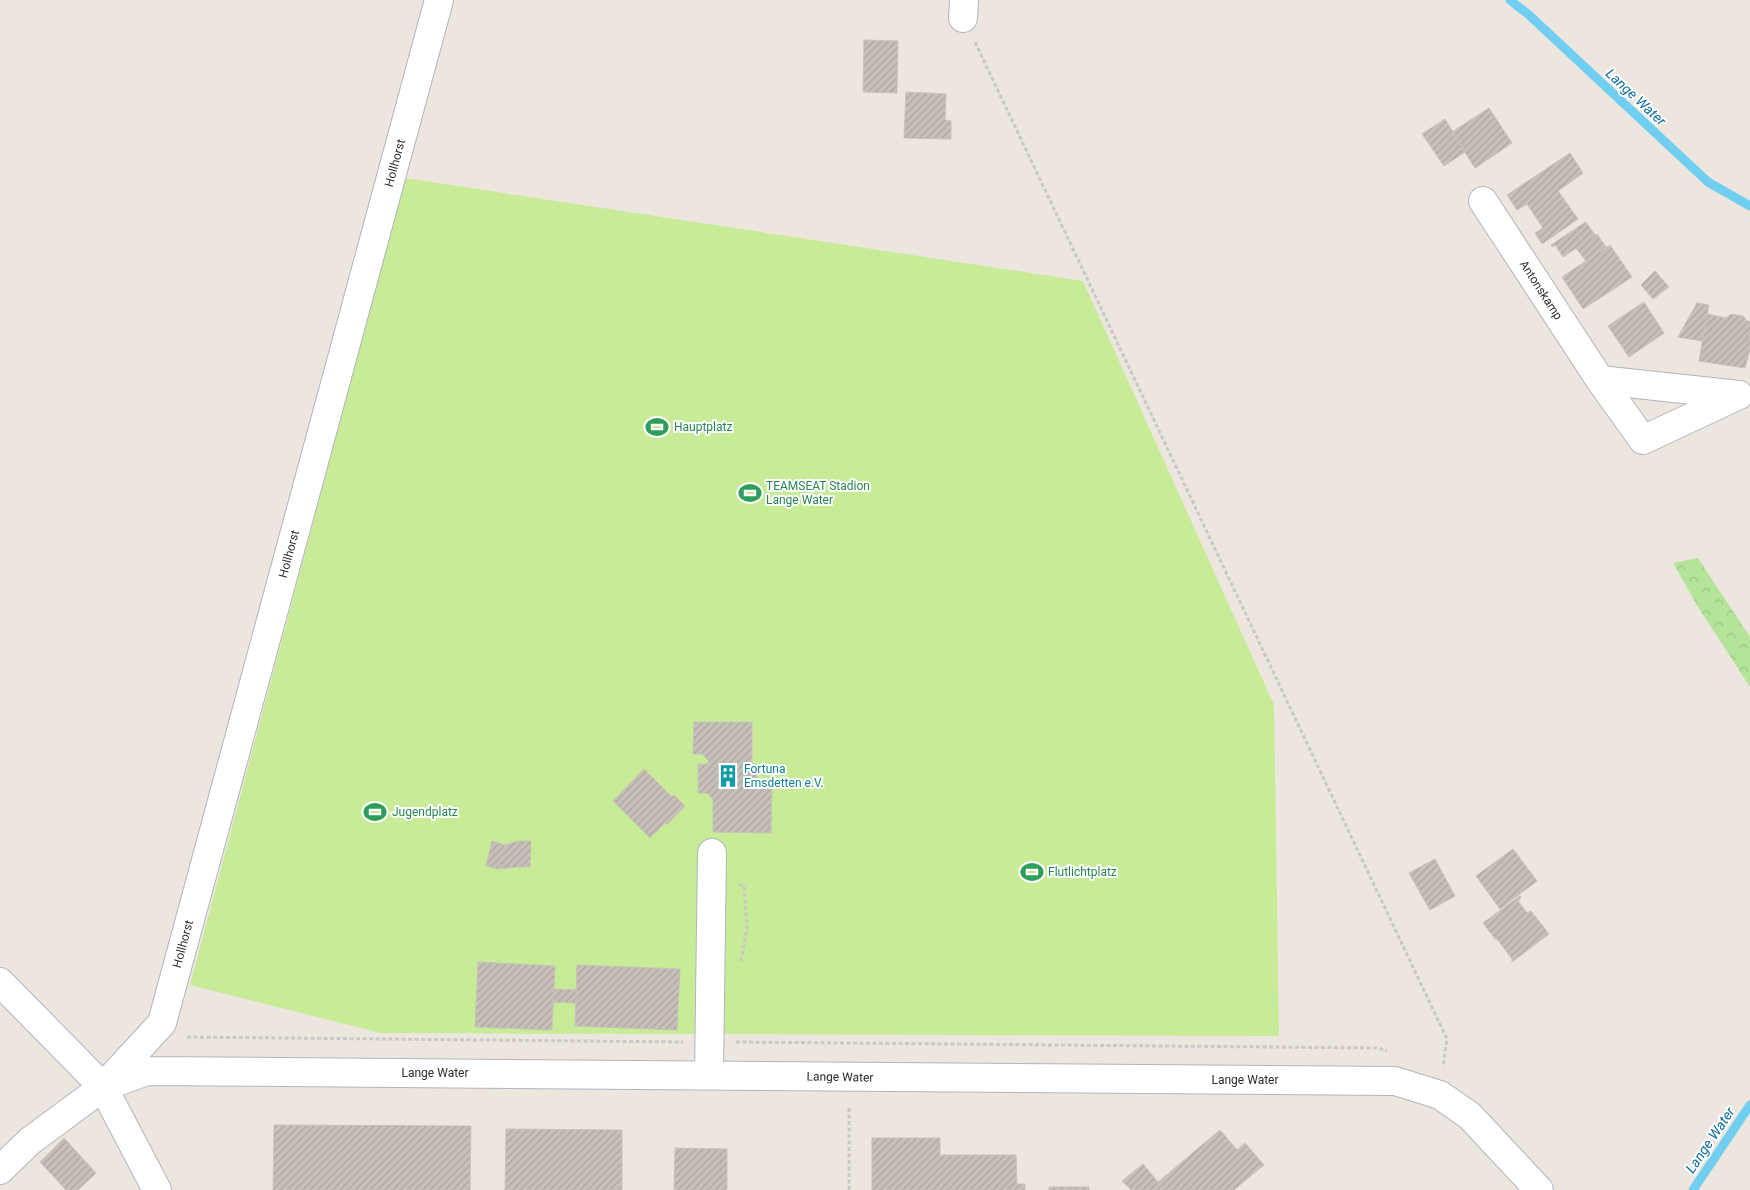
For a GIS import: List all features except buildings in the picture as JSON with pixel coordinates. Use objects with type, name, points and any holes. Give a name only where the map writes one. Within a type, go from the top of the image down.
[{"type":"street","name":"Hollhorst","points":[[103,1087],[162,1023],[439,0]]},
{"type":"street","name":"Antonskamp","points":[[1483,201],[1600,380],[1643,440],[1744,395]]},
{"type":"street","name":"Antonskamp","points":[[1600,380],[1744,395]]},
{"type":"street","points":[[709,1076],[712,853]]},
{"type":"street","points":[[0,982],[103,1087],[157,1190]]},
{"type":"street","name":"Lange Water","points":[[103,1087],[147,1071],[1396,1081],[1440,1095],[1470,1116],[1539,1190]]},
{"type":"street","points":[[0,1170],[30,1141],[103,1087]]},
{"type":"path","points":[[964,9],[1447,1039],[1440,1095]]},
{"type":"path","points":[[185,1037],[1378,1048],[1395,1053]]},
{"type":"path","points":[[848,1190],[849,1077]]},
{"type":"green space","name":"TEAMSEAT Stadion Lange Water","points":[[405,178],[1083,281],[1274,705],[1279,1036],[381,1033],[190,985]]},
{"type":"green space","points":[[1698,558],[1750,637],[1750,687],[1698,607],[1673,563]]},
{"type":"waterway","name":"Lange Water","points":[[1510,0],[1529,15],[1708,182],[1750,206]]},
{"type":"waterway","name":"Lange Water","points":[[1693,1190],[1750,1105]]},
{"type":"place","name":"Hauptplatz","points":[[657,427]]},
{"type":"place","name":"TEAMSEAT Stadion Lange Water","points":[[750,493]]},
{"type":"place","name":"Fortuna Emsdetten e.V.","points":[[728,776]]},
{"type":"place","name":"Jugendplatz","points":[[375,812]]},
{"type":"place","name":"Flutlichtplatz","points":[[1032,872]]}]
